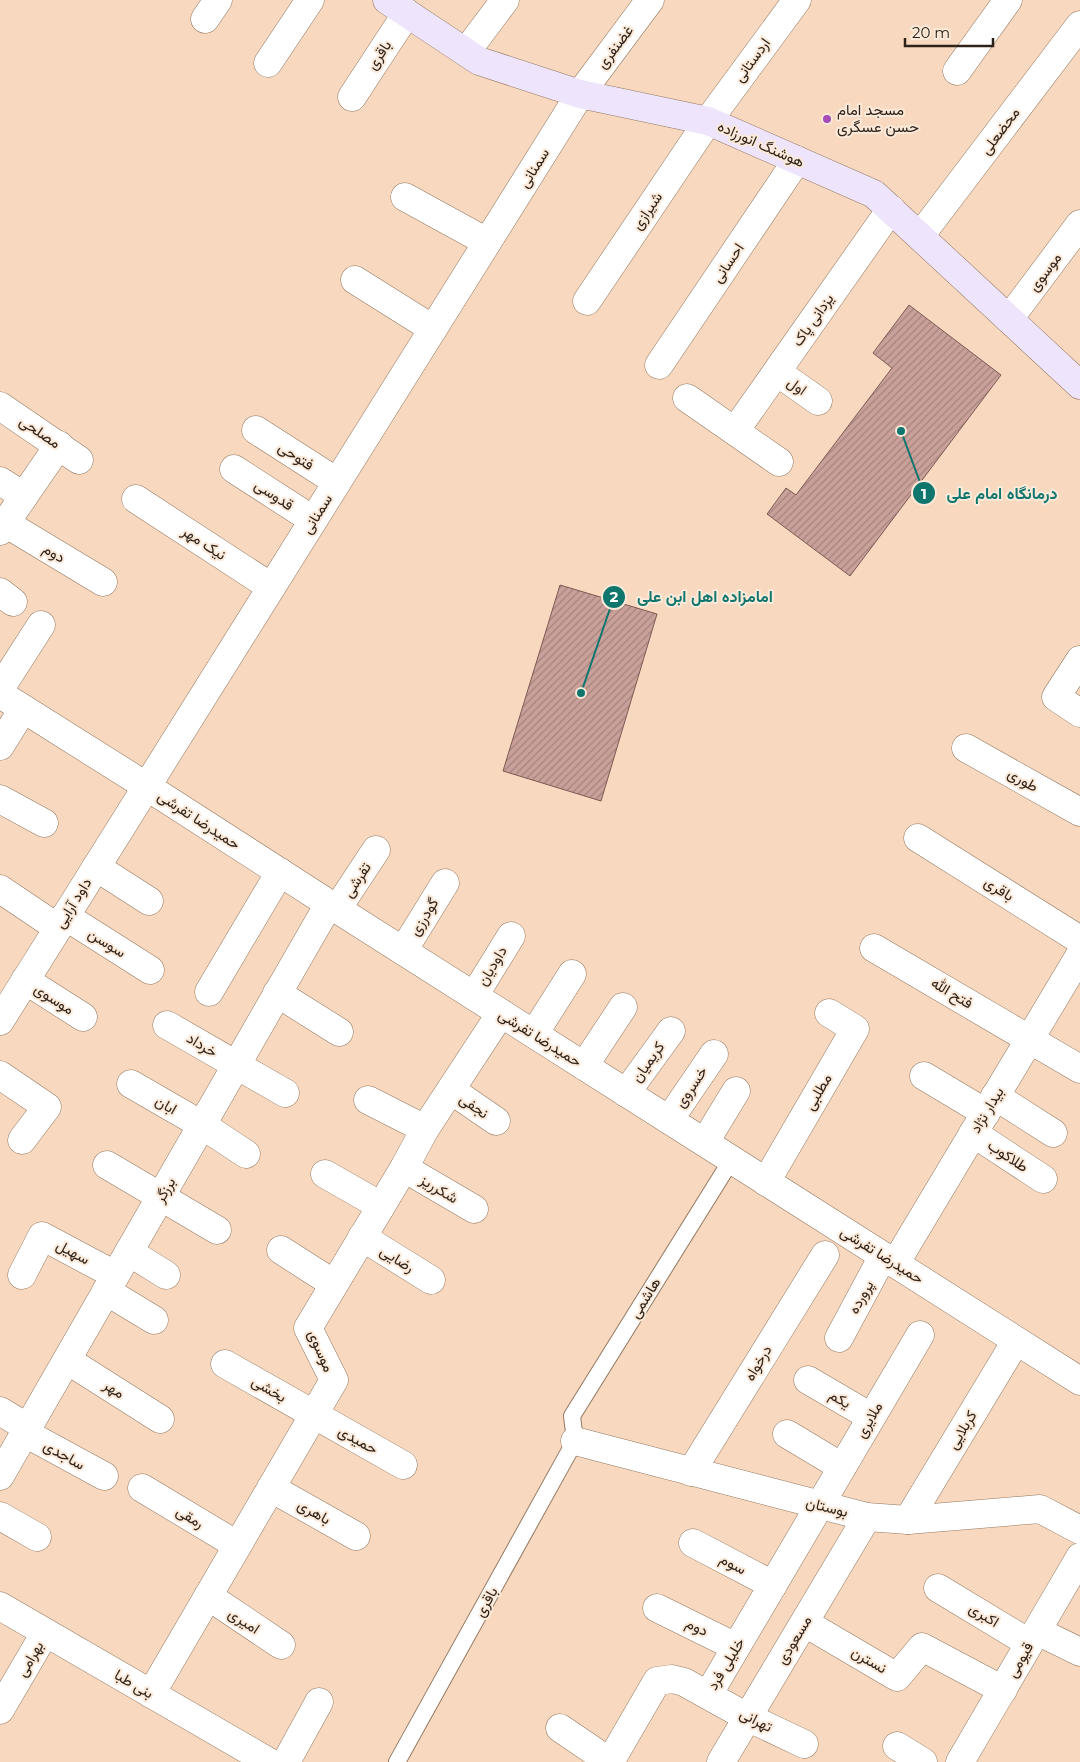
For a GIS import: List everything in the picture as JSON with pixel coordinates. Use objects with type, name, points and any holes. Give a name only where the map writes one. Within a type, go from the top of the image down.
[{"type":"main road","name":"هوشنگ انورزاده","points":[[397,6],[479,61],[580,94],[708,121],[874,194],[1080,385]]},
{"type":"street","points":[[268,62],[310,0]]},
{"type":"street","points":[[466,52],[505,0]]},
{"type":"street","name":"غضنفری","points":[[580,94],[650,0]]},
{"type":"street","name":"اردستانی","points":[[708,121],[797,0]]},
{"type":"street","points":[[956,71],[1008,0]]},
{"type":"street","name":"باقری","points":[[352,98],[397,6]]},
{"type":"street","name":"محضعلی","points":[[920,236],[1080,25]]},
{"type":"street","name":"سمنانی","points":[[146,786],[580,94]]},
{"type":"street","name":"شیرازی","points":[[586,301],[708,121]]},
{"type":"street","name":"احسانی","points":[[659,365],[797,160]]},
{"type":"street","points":[[405,197],[487,242]]},
{"type":"street","name":"یزدانی پاک","points":[[735,431],[891,209]]},
{"type":"street","name":"موسوی","points":[[1010,319],[1080,224]]},
{"type":"street","points":[[356,280],[433,329]]},
{"type":"street","name":"اول","points":[[777,372],[818,401]]},
{"type":"street","points":[[687,398],[779,462]]},
{"type":"street","name":"مصلحی","points":[[0,406],[69,453],[24,496]]},
{"type":"street","name":"فتوحی","points":[[256,430],[337,482]]},
{"type":"street","name":"قدوسی","points":[[234,469],[313,520]]},
{"type":"street","points":[[0,481],[24,496],[3,527]]},
{"type":"street","name":"نیک مهر","points":[[136,499],[271,587]]},
{"type":"street","name":"دوم","points":[[3,527],[103,582]]},
{"type":"street","points":[[0,689],[41,625]]},
{"type":"street","points":[[1080,660],[1056,697],[1080,713]]},
{"type":"street","name":"حمیدرضا تفرشی","points":[[0,694],[1080,1381]]},
{"type":"street","points":[[0,746],[23,709]]},
{"type":"street","name":"طوری","points":[[966,748],[1080,812]]},
{"type":"street","name":"داود آرایی","points":[[0,1021],[15,983],[61,922],[146,786]]},
{"type":"street","points":[[0,798],[44,822]]},
{"type":"street","name":"باقری","points":[[918,838],[1080,940]]},
{"type":"street","name":"تفرشی","points":[[333,907],[376,850]]},
{"type":"street","points":[[96,867],[149,901]]},
{"type":"street","points":[[210,992],[280,872]]},
{"type":"street","name":"گودرزی","points":[[403,951],[445,883]]},
{"type":"street","name":"سوسن","points":[[0,890],[150,970]]},
{"type":"street","name":"برزگر","points":[[0,1476],[277,993],[333,907]]},
{"type":"street","name":"داودیان","points":[[474,996],[511,936]]},
{"type":"street","name":"فتح الله","points":[[874,948],[1080,1069]]},
{"type":"street","name":"بیدار نژاد","points":[[889,1260],[985,1114],[1080,955]]},
{"type":"street","points":[[534,1034],[572,974]]},
{"type":"street","name":"موسوی","points":[[15,983],[84,1017]]},
{"type":"street","points":[[277,993],[339,1032]]},
{"type":"street","points":[[584,1066],[623,1007]]},
{"type":"street","name":"موسوی","points":[[151,1694],[334,1380],[308,1328],[382,1206],[425,1129],[501,1013]]},
{"type":"street","name":"مطلبی","points":[[766,1182],[855,1029],[829,1013]]},
{"type":"street","name":"خرداد","points":[[167,1025],[285,1093]]},
{"type":"street","name":"کریمیان","points":[[626,1093],[671,1031]]},
{"type":"street","name":"خسروی","points":[[669,1120],[714,1054]]},
{"type":"street","points":[[0,1075],[47,1107],[22,1140]]},
{"type":"street","points":[[924,1076],[985,1114],[1053,1133]]},
{"type":"street","name":"ابان","points":[[131,1084],[202,1125],[246,1154]]},
{"type":"street","name":"نجفی","points":[[451,1090],[496,1121]]},
{"type":"street","points":[[705,1142],[736,1091]]},
{"type":"street","points":[[368,1100],[425,1129]]},
{"type":"street","name":"طلاکوب","points":[[985,1114],[1043,1179]]},
{"type":"street","points":[[106,1165],[217,1230]]},
{"type":"street","name":"شکرریز","points":[[404,1168],[474,1209]]},
{"type":"street","points":[[325,1174],[382,1206]]},
{"type":"street","name":"سهیل","points":[[22,1275],[42,1236],[111,1283]]},
{"type":"street","name":"رضایی","points":[[362,1237],[431,1280]]},
{"type":"street","points":[[281,1250],[334,1284]]},
{"type":"street","points":[[129,1252],[166,1275]]},
{"type":"street","name":"درخواه","points":[[691,1472],[824,1255]]},
{"type":"street","name":"پرورده","points":[[839,1338],[889,1260]]},
{"type":"street","points":[[111,1283],[154,1320]]},
{"type":"street","name":"ملایری","points":[[819,1506],[920,1335]]},
{"type":"street","name":"کربلایی","points":[[908,1520],[1016,1341]]},
{"type":"street","name":"مهر","points":[[67,1360],[160,1419]]},
{"type":"street","name":"بخشی","points":[[225,1364],[314,1414]]},
{"type":"street","name":"یکم","points":[[808,1380],[871,1417]]},
{"type":"street","name":"ساجدی","points":[[0,1411],[26,1430],[104,1476]]},
{"type":"street","name":"حمیدی","points":[[314,1414],[403,1465]]},
{"type":"street","points":[[788,1434],[842,1467]]},
{"type":"street","name":"بوستان","points":[[575,1441],[866,1517],[908,1520],[1040,1510],[1080,1530]]},
{"type":"street","name":"رمقی","points":[[142,1488],[238,1545]]},
{"type":"street","name":"باهری","points":[[271,1488],[356,1536]]},
{"type":"street","name":"خلیلی فرد","points":[[610,1762],[657,1681],[672,1678],[684,1682],[708,1695],[819,1506]]},
{"type":"street","points":[[0,1516],[37,1537]]},
{"type":"street","name":"مسعودی","points":[[721,1762],[866,1517]]},
{"type":"street","name":"سوم","points":[[693,1543],[773,1585]]},
{"type":"street","name":"قیومی","points":[[960,1762],[1080,1557]]},
{"type":"street","name":"اکبری","points":[[938,1588],[1033,1637],[1080,1652]]},
{"type":"street","name":"امیری","points":[[208,1596],[281,1645]]},
{"type":"street","name":"بنی طبا","points":[[0,1606],[151,1694],[253,1758]]},
{"type":"street","name":"دوم","points":[[657,1608],[736,1647]]},
{"type":"street","name":"نسترن","points":[[805,1623],[897,1677],[922,1647],[1003,1690]]},
{"type":"street","name":"بهرامی","points":[[0,1710],[45,1633]]},
{"type":"street","name":"تهرانی","points":[[708,1695],[747,1717],[804,1744]]},
{"type":"street","points":[[286,1762],[319,1702]]},
{"type":"street","points":[[560,1728],[610,1762]]},
{"type":"street","points":[[897,1746],[922,1762]]},
{"type":"lane","name":"هاشمی","points":[[575,1441],[572,1416],[732,1159]]},
{"type":"lane","name":"باقری","points":[[397,1762],[575,1441]]},
{"type":"building","points":[[909,305],[1001,375],[850,576],[767,514],[786,488],[796,495],[892,368],[873,353]]},
{"type":"building","points":[[560,585],[657,614],[601,801],[503,771]]},
{"type":"place","name":"مسجد امام حسن عسگری","points":[[827,119]]},
{"type":"place","name":"درمانگاه امام علی","points":[[901,431]]},
{"type":"place","name":"امامزاده اهل ابن علی","points":[[581,693]]}]
